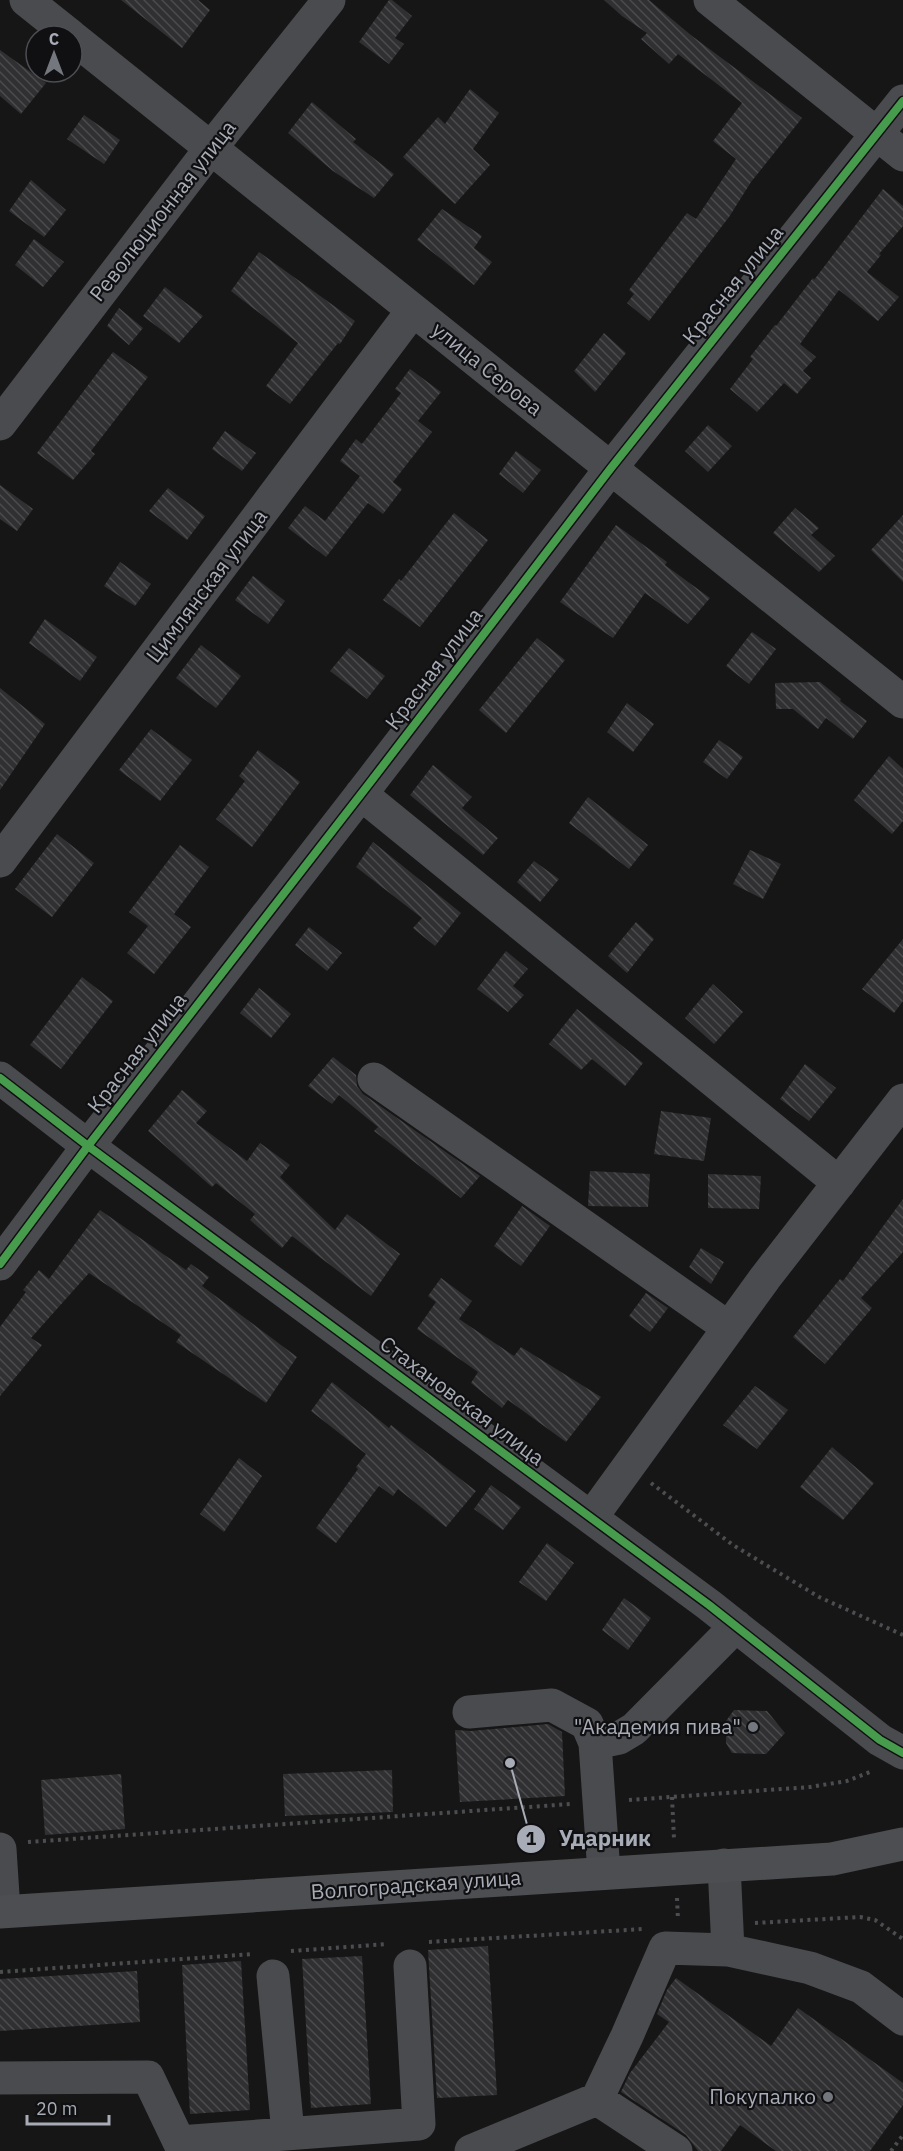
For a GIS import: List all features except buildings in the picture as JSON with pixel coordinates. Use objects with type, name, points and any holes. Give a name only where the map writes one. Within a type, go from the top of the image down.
[{"type":"main road","name":"Волгоградская улица","points":[[2,1911],[832,1859],[903,1844]]},
{"type":"main road","name":"Волгоградская улица","points":[[832,1859],[903,1870]]},
{"type":"street","name":"улица Серова","points":[[26,0],[57,24]]},
{"type":"street","name":"Революционная улица","points":[[0,424],[211,148],[329,0]]},
{"type":"street","points":[[711,0],[903,154]]},
{"type":"street","name":"улица Серова","points":[[84,46],[903,702]]},
{"type":"street","name":"Красная улица","points":[[0,1264],[88,1146],[611,468],[903,101]]},
{"type":"street","name":"Цимлянская улица","points":[[0,861],[413,310]]},
{"type":"street","points":[[361,794],[839,1183]]},
{"type":"street","name":"Стахановская улица","points":[[0,1078],[88,1146],[736,1626],[892,1747],[903,1767]]},
{"type":"street","points":[[374,1079],[729,1328]]},
{"type":"street","points":[[591,1518],[729,1328],[903,1100]]},
{"type":"street","points":[[595,1743],[619,1738],[634,1729],[736,1626]]},
{"type":"street","points":[[469,1712],[552,1705],[587,1724],[595,1743],[604,1872]]},
{"type":"street","points":[[2,1911],[12,1846]]},
{"type":"street","points":[[724,1865],[728,1937]]},
{"type":"street","points":[[471,2151],[597,2099],[665,1948],[728,1937],[861,1987],[903,2019]]},
{"type":"street","points":[[0,2078],[148,2077],[178,2142],[288,2133],[420,2137],[408,1951]]},
{"type":"street","points":[[272,1960],[288,2133]]},
{"type":"street","points":[[597,2099],[676,2151]]},
{"type":"path","points":[[629,1466],[733,1545],[819,1597],[903,1635]]},
{"type":"path","points":[[12,1846],[810,1787],[847,1781],[870,1772]]},
{"type":"path","points":[[728,1937],[860,1917],[875,1920],[903,1939]]},
{"type":"path","points":[[0,1972],[272,1960],[408,1951],[644,1929]]},
{"type":"path","points":[[891,2151],[903,2135]]},
{"type":"cycle path","points":[[0,1264],[88,1146],[611,468],[903,101]]},
{"type":"cycle path","points":[[0,1078],[88,1146],[709,1605],[880,1740],[903,1753]]},
{"type":"place","name":"\"Академия пива\"","points":[[753,1727]]},
{"type":"place","name":"Ударник","points":[[510,1763]]},
{"type":"place","name":"Покупалко","points":[[828,2097]]}]
